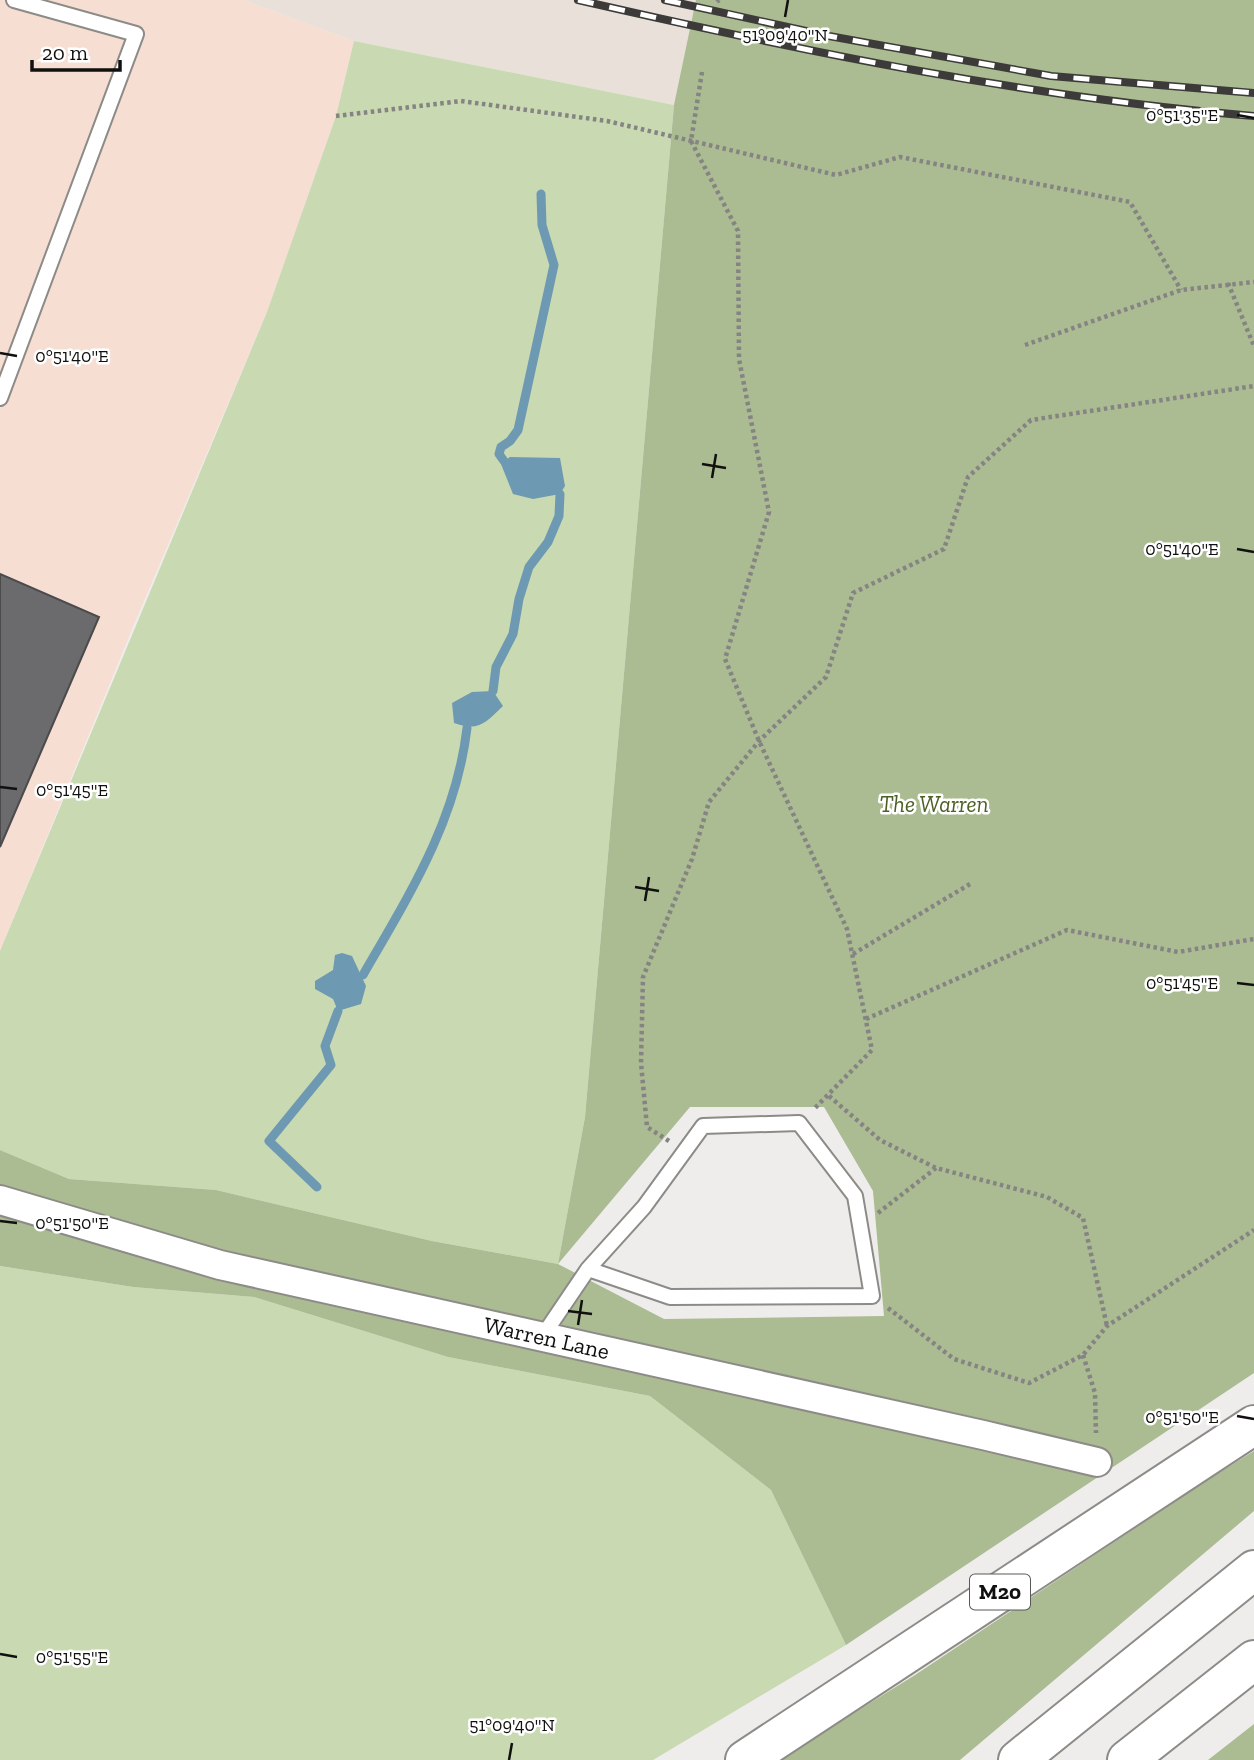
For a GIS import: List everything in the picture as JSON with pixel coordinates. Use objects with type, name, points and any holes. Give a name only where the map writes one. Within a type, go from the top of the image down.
[{"type":"highway","name":"M20","points":[[745,1760],[1254,1425]]},
{"type":"highway","points":[[1018,1760],[1254,1570]]},
{"type":"highway","points":[[1127,1760],[1254,1660]]},
{"type":"street","name":"Warren Lane","points":[[0,1200],[220,1265],[1097,1462]]},
{"type":"lane","points":[[0,398],[136,34],[14,0]]},
{"type":"lane","points":[[542,1337],[588,1269],[644,1207],[703,1126],[799,1123],[855,1196],[873,1296],[670,1297],[588,1269]]},
{"type":"path","points":[[702,72],[691,141],[738,231],[739,359],[769,512],[725,659],[759,741],[847,929],[872,1049],[829,1096],[799,1123]]},
{"type":"path","points":[[336,116],[461,101],[607,121],[836,175],[900,157],[1130,202],[1181,290]]},
{"type":"path","points":[[1025,345],[1181,290],[1254,282]]},
{"type":"path","points":[[1228,283],[1254,346]]},
{"type":"path","points":[[684,1151],[647,1127],[640,1063],[643,977],[692,859],[709,802],[759,741],[825,677],[853,593],[944,549],[968,477],[1031,420],[1254,386]]},
{"type":"path","points":[[853,954],[971,884]]},
{"type":"path","points":[[866,1019],[1067,930],[1178,953],[1254,939]]},
{"type":"path","points":[[829,1096],[880,1140],[936,1168],[1047,1197],[1083,1218],[1107,1326]]},
{"type":"path","points":[[860,1226],[936,1168]]},
{"type":"path","points":[[873,1296],[954,1359],[1029,1383],[1083,1355],[1107,1326],[1254,1230]]},
{"type":"path","points":[[1083,1355],[1095,1392],[1097,1462]]},
{"type":"shaded area","points":[[0,0],[244,0],[354,41],[336,116],[267,312],[133,627],[0,951]]},
{"type":"shaded area","points":[[244,0],[838,0],[1124,148],[674,105],[354,41]]},
{"type":"green space","name":"The Warren","points":[[696,0],[1254,0],[1254,1373],[846,1645],[771,1490],[650,1396],[448,1357],[254,1297],[133,1287],[0,1266],[0,1150],[69,1179],[216,1190],[432,1241],[558,1264],[585,1117],[674,105]],"holes":[[[690,1107],[824,1107],[873,1191],[884,1316],[664,1319],[558,1264]]]},
{"type":"green space","points":[[354,41],[674,105],[585,1117],[558,1264],[432,1241],[216,1190],[69,1179],[0,1150],[0,951],[267,312],[336,116]]},
{"type":"green space","points":[[0,1266],[133,1287],[254,1297],[448,1357],[650,1396],[771,1490],[846,1645],[653,1760],[0,1760]]},
{"type":"green space","points":[[1254,1451],[1254,1511],[960,1760],[778,1760],[915,1675]]},
{"type":"green space","points":[[1254,1724],[1254,1760],[1208,1760]]},
{"type":"water","points":[[510,457],[560,458],[565,486],[560,494],[533,499],[513,494],[501,464]]},
{"type":"water","points":[[493,691],[503,706],[491,717],[470,727],[454,723],[452,703],[472,692]]},
{"type":"water","points":[[342,953],[352,956],[366,986],[361,1004],[338,1011],[333,999],[315,989],[315,981],[333,970],[335,955]]},
{"type":"building","points":[[0,574],[99,617],[0,847]]},
{"type":"waterway","points":[[504,461],[499,454],[501,447],[510,441],[518,430],[554,265],[542,225],[541,194]]},
{"type":"waterway","points":[[493,691],[496,667],[513,634],[519,599],[529,567],[548,542],[559,516],[560,494]]},
{"type":"waterway","points":[[363,975],[428,857],[453,795],[467,728]]},
{"type":"waterway","points":[[317,1187],[269,1141],[331,1065],[325,1046],[338,1011]]},
{"type":"railway","points":[[578,0],[914,70],[1084,97],[1254,116]]},
{"type":"railway","points":[[665,0],[829,36],[1051,76],[1254,93]]}]
